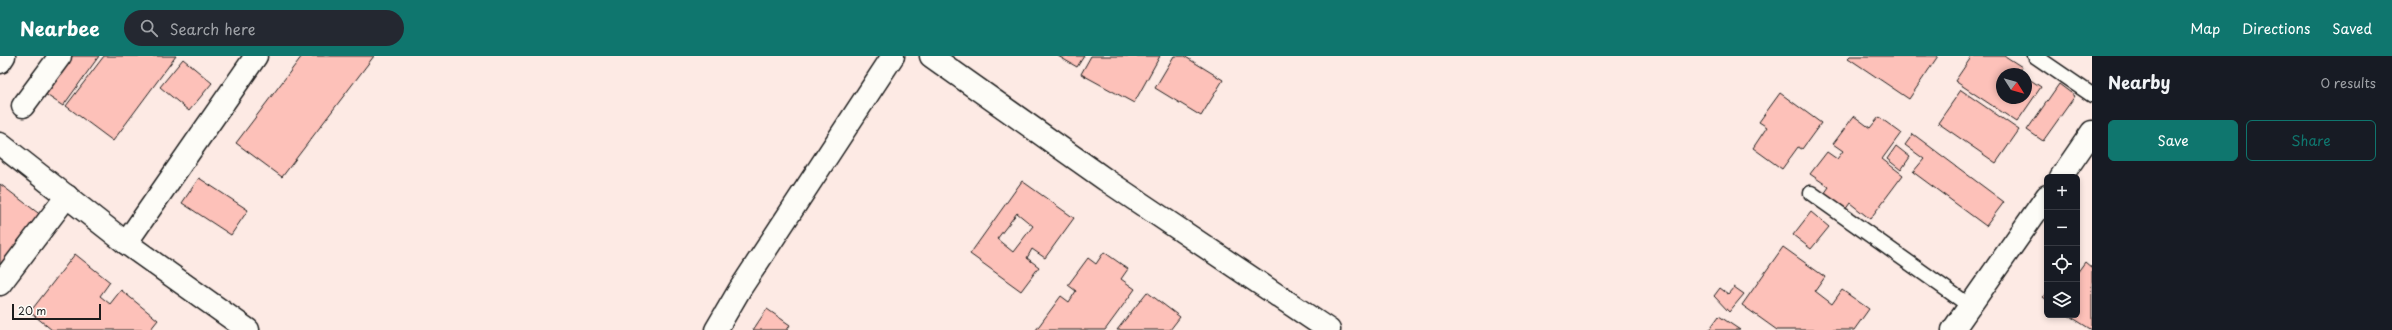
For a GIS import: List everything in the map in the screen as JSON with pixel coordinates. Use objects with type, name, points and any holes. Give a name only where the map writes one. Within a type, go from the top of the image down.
[{"type":"street","points":[[0,62],[4,56]]},
{"type":"street","points":[[23,106],[60,56]]},
{"type":"street","points":[[126,243],[256,56]]},
{"type":"street","points":[[716,330],[740,289],[893,56]]},
{"type":"street","points":[[931,56],[1106,180],[1328,330]]},
{"type":"street","points":[[2063,174],[2092,132]]},
{"type":"street","points":[[0,144],[126,243],[248,330]]},
{"type":"street","points":[[0,284],[66,196]]},
{"type":"street","points":[[1953,330],[2044,200]]},
{"type":"lane","points":[[2035,56],[2092,95]]},
{"type":"lane","points":[[1811,194],[1970,306]]},
{"type":"building","points":[[65,56],[99,56],[63,106],[39,90]]},
{"type":"building","points":[[104,56],[176,56],[113,141],[66,106]]},
{"type":"building","points":[[302,56],[374,56],[282,177],[236,143]]},
{"type":"building","points":[[1058,56],[1084,56],[1077,67]]},
{"type":"building","points":[[1091,56],[1160,56],[1134,103],[1081,74]]},
{"type":"building","points":[[1174,56],[1184,56],[1223,80],[1201,116],[1155,88]]},
{"type":"building","points":[[1850,56],[1938,56],[1909,99],[1848,58]]},
{"type":"building","points":[[1972,56],[2005,56],[2022,67],[1996,68],[1996,104],[2029,104],[2017,122],[1955,81]]},
{"type":"building","points":[[183,59],[212,83],[189,111],[160,87]]},
{"type":"building","points":[[2032,81],[2041,87],[2032,100]]},
{"type":"building","points":[[2059,84],[2075,96],[2043,141],[2027,130]]},
{"type":"building","points":[[1961,90],[2019,130],[1996,163],[1938,123]]},
{"type":"building","points":[[1780,93],[1821,123],[1802,149],[1798,147],[1782,169],[1753,148],[1767,127],[1759,122]]},
{"type":"building","points":[[1854,116],[1870,128],[1879,117],[1901,133],[1882,159],[1903,175],[1870,219],[1850,203],[1845,210],[1824,194],[1829,187],[1810,174],[1827,152],[1837,159],[1843,151],[1833,144]]},
{"type":"building","points":[[1913,134],[2004,202],[1986,226],[1913,172],[1924,159],[1905,145]]},
{"type":"building","points":[[1896,146],[1910,157],[1901,170],[1887,159]]},
{"type":"building","points":[[199,178],[248,210],[231,235],[182,203]]},
{"type":"building","points":[[1022,181],[1074,218],[1045,258],[1032,249],[1027,258],[1039,267],[1021,291],[970,254]],"holes":[[[1017,213],[1033,226],[1013,252],[997,239]]]},
{"type":"building","points":[[0,184],[42,216],[0,271]]},
{"type":"building","points":[[1811,212],[1829,227],[1811,249],[1793,235]]},
{"type":"building","points":[[1783,247],[1825,277],[1815,291],[1832,304],[1842,290],[1869,309],[1854,330],[1777,330],[1742,305]]},
{"type":"building","points":[[1104,252],[1128,269],[1121,279],[1135,289],[1105,330],[1036,330],[1061,296],[1069,302],[1076,291],[1068,285],[1088,258],[1096,264]]},
{"type":"building","points":[[75,254],[110,282],[100,296],[110,304],[121,290],[158,320],[150,330],[52,330],[30,312]]},
{"type":"building","points":[[2085,262],[2092,268],[2092,330],[2073,318],[2080,318],[2080,269]]},
{"type":"building","points":[[1734,287],[1744,294],[1729,312],[1714,296],[1720,288],[1728,294]]},
{"type":"building","points":[[1147,292],[1180,317],[1170,330],[1117,330]]},
{"type":"building","points":[[767,309],[790,325],[787,330],[753,330]]},
{"type":"building","points":[[1719,316],[1740,330],[1709,330]]}]
